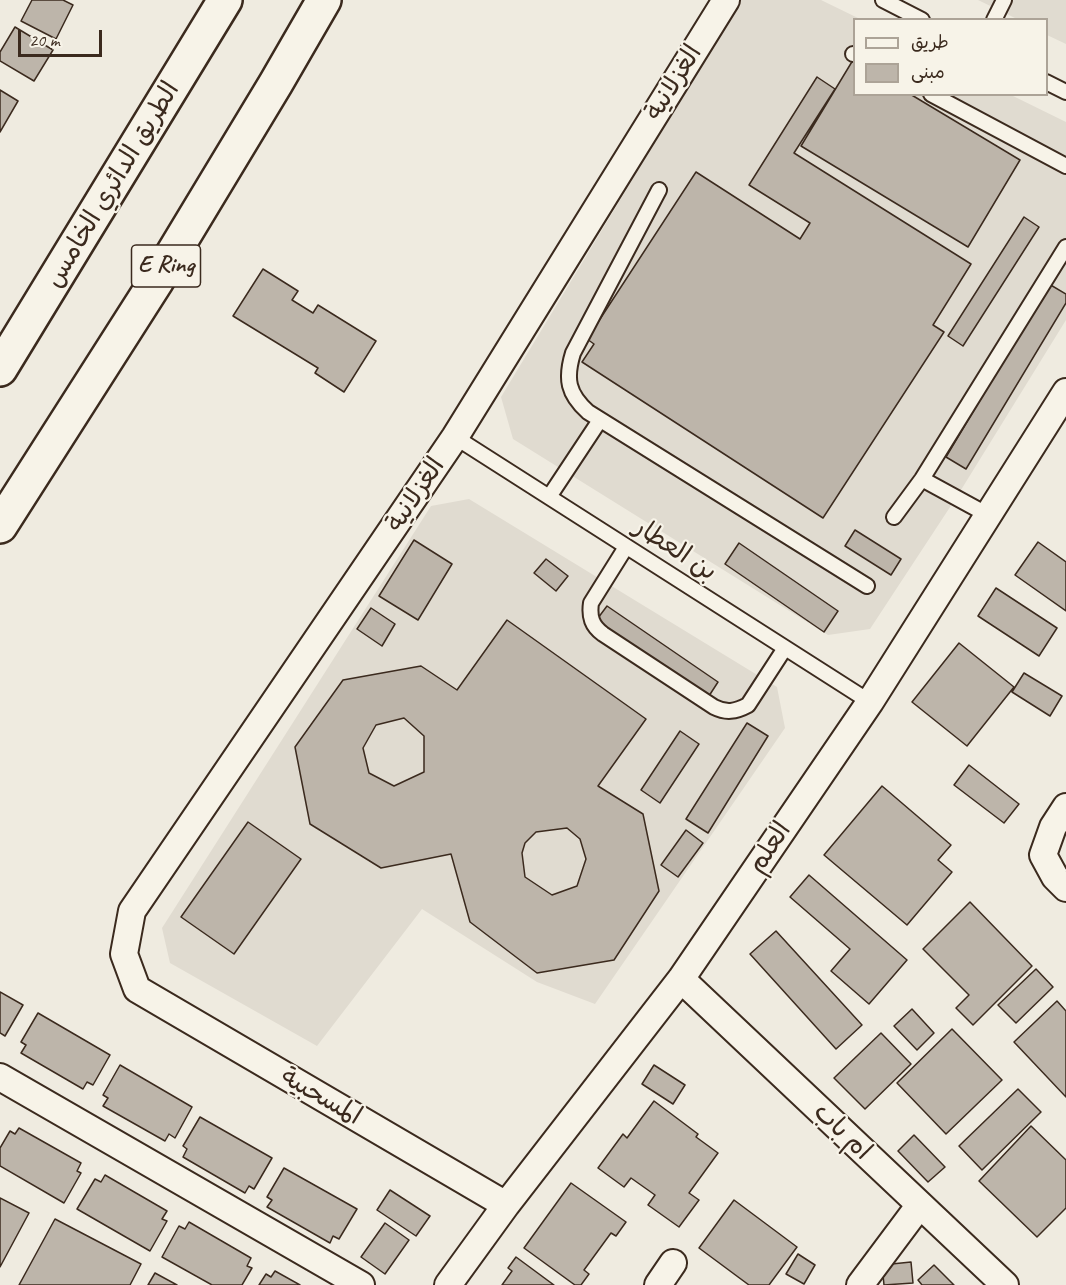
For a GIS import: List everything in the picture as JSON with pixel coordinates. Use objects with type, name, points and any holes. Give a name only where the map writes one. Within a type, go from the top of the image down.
[{"type":"main road","name":"الطريق الدائري الخامس","points":[[0,369],[225,0]]},
{"type":"main road","name":"E Ring","points":[[0,526],[157,280],[324,0]]},
{"type":"street","name":"الغزلانية","points":[[137,988],[124,954],[132,910],[455,437],[726,0]]},
{"type":"street","name":"العلم","points":[[448,1285],[681,979],[870,702],[1066,392]]},
{"type":"street","points":[[1066,807],[1053,827],[1042,855],[1055,877],[1066,888]]},
{"type":"street","name":"ام باب","points":[[681,979],[1005,1285]]},
{"type":"street","name":"المسحبية","points":[[137,988],[506,1206]]},
{"type":"street","points":[[0,1077],[361,1285]]},
{"type":"street","points":[[860,1285],[920,1206]]},
{"type":"street","points":[[658,1285],[673,1263]]},
{"type":"lane","points":[[883,0],[918,18]]},
{"type":"lane","points":[[995,18],[1004,0]]},
{"type":"lane","points":[[1048,83],[1066,92]]},
{"type":"lane","points":[[935,96],[1066,166]]},
{"type":"lane","points":[[659,190],[573,353],[568,379],[572,392],[578,403],[600,420],[867,586]]},
{"type":"lane","points":[[894,516],[922,479],[1066,247]]},
{"type":"lane","points":[[549,497],[600,420]]},
{"type":"lane","name":"بن العطار","points":[[455,437],[870,702]]},
{"type":"lane","points":[[922,479],[988,515]]},
{"type":"lane","points":[[626,547],[591,603],[591,621],[603,634],[714,707],[731,712],[748,705],[785,648]]},
{"type":"shaded area","points":[[741,0],[821,0],[858,18],[853,18],[853,96],[1013,96],[1066,122],[1066,320],[956,498],[870,629],[828,635],[513,439],[501,397]]},
{"type":"shaded area","points":[[978,0],[1066,0],[1066,44],[1048,35],[1048,18],[1015,18]]},
{"type":"shaded area","points":[[469,499],[777,687],[785,728],[595,1004],[537,982],[422,909],[317,1046],[170,963],[162,928],[431,506]]},
{"type":"building","points":[[32,0],[63,0],[73,5],[56,39],[21,21]]},
{"type":"building","points":[[15,27],[53,50],[34,81],[0,61],[0,52]]},
{"type":"building","points":[[853,60],[853,96],[913,96],[1020,160],[968,247],[801,146]]},
{"type":"building","points":[[817,77],[835,89],[794,153],[971,264],[933,325],[944,332],[823,518],[582,362],[594,344],[587,339],[696,172],[800,239],[810,223],[749,185]]},
{"type":"building","points":[[0,90],[18,101],[0,132]]},
{"type":"building","points":[[1024,217],[1039,227],[963,346],[948,336]]},
{"type":"building","points":[[263,269],[298,291],[292,300],[313,313],[318,305],[376,341],[344,392],[315,373],[318,368],[233,316]]},
{"type":"building","points":[[1049,284],[1066,294],[1066,303],[966,469],[946,457]]},
{"type":"building","points":[[855,530],[901,559],[891,575],[845,546]]},
{"type":"building","points":[[414,540],[452,564],[418,620],[379,596]]},
{"type":"building","points":[[1038,542],[1066,562],[1066,611],[1015,575]]},
{"type":"building","points":[[739,543],[838,611],[824,632],[725,564]]},
{"type":"building","points":[[546,559],[568,576],[556,591],[534,573]]},
{"type":"building","points":[[996,588],[1057,628],[1039,656],[978,616]]},
{"type":"building","points":[[607,606],[718,682],[707,699],[595,622]]},
{"type":"building","points":[[371,608],[395,624],[382,646],[357,629]]},
{"type":"building","points":[[507,620],[646,719],[598,786],[643,814],[659,891],[614,960],[537,973],[470,922],[451,854],[381,868],[310,824],[295,747],[343,680],[421,666],[457,690]]},
{"type":"building","points":[[959,643],[1014,687],[967,746],[912,702]]},
{"type":"building","points":[[1024,673],[1062,696],[1050,716],[1012,692]]},
{"type":"building","points":[[404,718],[424,736],[424,772],[394,786],[369,773],[363,748],[376,725]]},
{"type":"building","points":[[747,723],[768,736],[708,833],[686,819]]},
{"type":"building","points":[[680,731],[699,744],[660,803],[641,790]]},
{"type":"building","points":[[969,765],[1019,804],[1004,823],[954,785]]},
{"type":"building","points":[[882,786],[951,845],[938,860],[952,872],[907,925],[824,855]]},
{"type":"building","points":[[248,822],[301,859],[234,954],[181,917]]},
{"type":"building","points":[[567,828],[580,839],[586,859],[577,886],[552,895],[525,877],[522,853],[525,843],[536,832]]},
{"type":"building","points":[[686,830],[703,843],[678,877],[661,865]]},
{"type":"building","points":[[809,875],[907,960],[869,1004],[831,971],[850,949],[790,897]]},
{"type":"building","points":[[970,902],[1032,966],[973,1025],[956,1008],[969,995],[923,949]]},
{"type":"building","points":[[776,931],[862,1025],[836,1049],[750,954]]},
{"type":"building","points":[[1036,969],[1053,987],[1016,1023],[998,1005]]},
{"type":"building","points":[[0,992],[23,1005],[5,1036],[0,1033]]},
{"type":"building","points":[[1057,1001],[1066,1011],[1066,1097],[1014,1042]]},
{"type":"building","points":[[912,1009],[934,1033],[917,1050],[894,1026]]},
{"type":"building","points":[[38,1013],[110,1055],[93,1085],[87,1082],[83,1089],[21,1053],[26,1045],[21,1042]]},
{"type":"building","points":[[952,1029],[1002,1080],[946,1134],[897,1083]]},
{"type":"building","points":[[881,1033],[911,1064],[865,1109],[834,1078]]},
{"type":"building","points":[[120,1065],[192,1107],[175,1138],[169,1134],[165,1141],[103,1106],[108,1098],[103,1095]]},
{"type":"building","points":[[654,1065],[685,1085],[673,1104],[642,1084]]},
{"type":"building","points":[[1018,1089],[1041,1112],[982,1170],[959,1146]]},
{"type":"building","points":[[654,1101],[698,1134],[696,1137],[718,1153],[689,1193],[699,1200],[679,1227],[648,1205],[655,1195],[631,1178],[624,1187],[598,1168],[623,1134],[627,1138]]},
{"type":"building","points":[[200,1117],[272,1158],[254,1189],[249,1186],[245,1193],[183,1157],[187,1149],[183,1146]]},
{"type":"building","points":[[1031,1126],[1066,1160],[1066,1208],[1037,1237],[979,1181]]},
{"type":"building","points":[[19,1128],[81,1163],[77,1171],[81,1173],[64,1203],[0,1166],[0,1148],[10,1131],[15,1134]]},
{"type":"building","points":[[914,1135],[945,1167],[928,1182],[898,1151]]},
{"type":"building","points":[[284,1168],[357,1209],[339,1239],[333,1236],[330,1243],[267,1207],[272,1200],[267,1197]]},
{"type":"building","points":[[105,1175],[167,1211],[162,1219],[167,1221],[150,1251],[77,1209],[95,1179],[101,1182]]},
{"type":"building","points":[[571,1183],[626,1222],[616,1236],[611,1233],[584,1270],[589,1274],[581,1285],[575,1285],[524,1248]]},
{"type":"building","points":[[390,1190],[430,1216],[416,1236],[377,1210]]},
{"type":"building","points":[[0,1198],[29,1213],[0,1267]]},
{"type":"building","points":[[734,1200],[797,1247],[769,1285],[749,1285],[699,1248]]},
{"type":"building","points":[[55,1219],[141,1264],[130,1285],[19,1285]]},
{"type":"building","points":[[189,1222],[251,1258],[247,1266],[252,1268],[242,1285],[212,1285],[162,1257],[179,1226],[185,1229]]},
{"type":"building","points":[[385,1223],[409,1240],[385,1274],[361,1257]]},
{"type":"building","points":[[798,1254],[815,1265],[804,1284],[786,1274]]},
{"type":"building","points":[[516,1257],[554,1285],[502,1285],[512,1271],[508,1268]]},
{"type":"building","points":[[911,1262],[913,1283],[884,1285],[882,1265]]},
{"type":"building","points":[[934,1265],[954,1285],[922,1285],[918,1280]]},
{"type":"building","points":[[275,1271],[300,1285],[259,1285],[266,1274],[271,1277]]},
{"type":"building","points":[[155,1273],[177,1285],[148,1285]]}]
